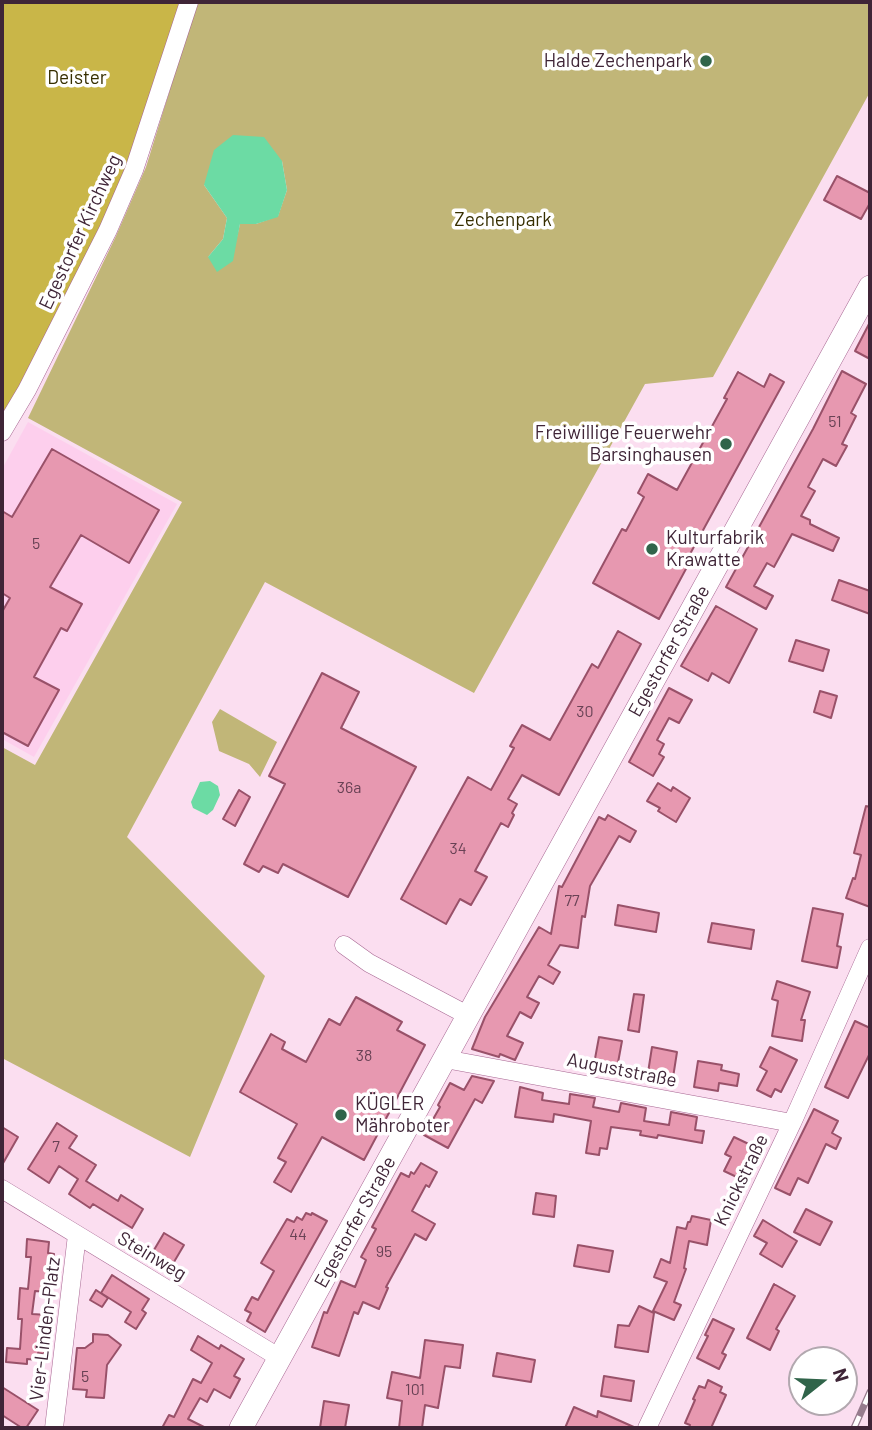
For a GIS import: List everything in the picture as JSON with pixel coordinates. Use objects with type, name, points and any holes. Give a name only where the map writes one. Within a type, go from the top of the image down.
[{"type":"main road","name":"Egestorfer Straße","points":[[242,1428],[870,287]]},
{"type":"street","name":"Egestorfer Kirchweg","points":[[2,432],[27,390],[134,170],[189,2]]},
{"type":"street","points":[[344,945],[369,962],[469,1016]]},
{"type":"street","name":"Knickstraße","points":[[647,1428],[792,1123],[870,948]]},
{"type":"street","name":"Auguststraße","points":[[445,1059],[792,1123]]},
{"type":"street","name":"Steinweg","points":[[2,1189],[280,1358]]},
{"type":"street","name":"Vier-Linden-Platz","points":[[54,1428],[77,1235]]},
{"type":"shaded area","points":[[233,135],[264,137],[282,161],[287,190],[278,217],[256,224],[240,224],[233,261],[217,272],[208,257],[223,239],[227,218],[204,185],[214,150]]},
{"type":"shaded area","points":[[28,422],[177,504],[34,757],[2,739],[2,469]]},
{"type":"shaded area","points":[[210,781],[218,786],[220,795],[213,810],[207,815],[193,808],[191,802],[200,782]]},
{"type":"green space","name":"Deister","points":[[2,2],[182,2],[119,192],[20,387],[2,415]]},
{"type":"green space","name":"Zechenpark","points":[[197,2],[870,2],[870,92],[713,377],[645,384],[474,693],[265,582],[127,837],[265,976],[190,1157],[2,1058],[2,747],[35,765],[182,502],[28,418],[116,236],[146,167]],"holes":[[[282,161],[287,190],[278,216],[256,224],[240,224],[236,241],[208,257],[223,239],[227,218],[204,185]]]},
{"type":"green space","points":[[220,709],[277,742],[260,777],[249,764],[219,751],[212,722]]},
{"type":"building","points":[[837,176],[870,193],[870,203],[861,219],[824,200]]},
{"type":"building","points":[[870,322],[870,359],[855,351]]},
{"type":"building","points":[[842,371],[866,384],[851,413],[856,416],[842,444],[847,446],[836,466],[823,459],[808,487],[815,491],[801,516],[810,520],[810,524],[839,538],[833,551],[792,534],[774,567],[767,563],[754,586],[773,596],[766,609],[726,587]]},
{"type":"building","points":[[738,372],[764,387],[770,374],[784,382],[684,565],[687,567],[659,619],[593,583],[622,529],[626,531],[644,497],[638,493],[648,474],[677,490],[727,399],[724,398]]},
{"type":"building","points":[[52,449],[159,510],[129,563],[81,535],[50,587],[82,604],[67,631],[61,628],[34,677],[59,690],[28,746],[2,732],[2,612],[10,598],[2,593],[2,511],[12,517]]},
{"type":"building","points":[[839,580],[870,591],[870,614],[832,600]]},
{"type":"building","points":[[716,606],[757,629],[729,683],[712,673],[708,681],[681,666]]},
{"type":"building","points":[[618,631],[641,644],[559,795],[522,775],[508,799],[517,804],[512,813],[514,815],[508,827],[501,823],[475,871],[487,877],[471,905],[460,899],[446,924],[401,899],[468,777],[491,790],[514,748],[510,746],[522,725],[550,740],[592,664],[598,668]]},
{"type":"building","points":[[796,640],[829,650],[823,671],[789,661]]},
{"type":"building","points":[[322,673],[359,692],[341,728],[416,767],[348,897],[283,864],[278,873],[263,866],[259,872],[244,864],[285,784],[269,776]]},
{"type":"building","points":[[669,688],[692,700],[679,723],[669,718],[657,740],[664,744],[659,754],[664,757],[653,776],[629,762]]},
{"type":"building","points":[[820,691],[837,696],[831,718],[814,712]]},
{"type":"building","points":[[658,783],[671,791],[673,787],[690,798],[676,822],[647,801]]},
{"type":"building","points":[[239,790],[250,797],[235,826],[223,819]]},
{"type":"building","points":[[866,806],[870,807],[870,907],[846,898],[853,878],[855,879],[861,855],[854,853]]},
{"type":"building","points":[[608,815],[636,831],[630,842],[619,836],[590,886],[585,917],[582,916],[578,948],[560,945],[548,965],[560,972],[553,984],[539,976],[527,997],[539,1003],[531,1018],[520,1012],[507,1036],[523,1043],[515,1060],[472,1049],[485,1017],[539,927],[551,934],[559,886],[562,887],[599,817],[605,820]]},
{"type":"building","points":[[618,905],[659,913],[656,932],[615,925]]},
{"type":"building","points":[[813,908],[843,914],[837,946],[841,947],[837,968],[802,961]]},
{"type":"building","points":[[712,923],[754,930],[751,949],[708,942]]},
{"type":"building","points":[[777,981],[810,992],[801,1020],[805,1020],[802,1041],[772,1036],[778,1001],[772,999]]},
{"type":"building","points":[[634,994],[644,995],[639,1032],[628,1030]]},
{"type":"building","points":[[356,997],[402,1022],[397,1030],[425,1045],[364,1160],[322,1137],[291,1192],[274,1182],[286,1162],[278,1158],[297,1124],[240,1092],[271,1034],[285,1042],[282,1049],[306,1062],[329,1019],[340,1025]]},
{"type":"building","points":[[855,1021],[870,1028],[870,1053],[848,1098],[825,1087]]},
{"type":"building","points":[[599,1037],[622,1041],[617,1068],[594,1064]]},
{"type":"building","points":[[652,1047],[677,1052],[672,1084],[647,1079]]},
{"type":"building","points":[[770,1047],[797,1060],[781,1092],[775,1089],[771,1097],[757,1090],[767,1071],[760,1067]]},
{"type":"building","points":[[698,1061],[722,1065],[721,1070],[739,1074],[737,1086],[719,1083],[718,1091],[694,1087]]},
{"type":"building","points":[[472,1076],[494,1081],[482,1103],[475,1099],[448,1148],[424,1135],[450,1083],[464,1090]]},
{"type":"building","points":[[520,1087],[543,1093],[542,1100],[569,1104],[570,1094],[595,1098],[593,1107],[619,1112],[621,1103],[646,1108],[644,1121],[669,1125],[671,1112],[697,1117],[695,1130],[704,1131],[702,1143],[658,1135],[657,1138],[640,1135],[641,1131],[611,1127],[607,1149],[600,1148],[599,1155],[586,1153],[591,1121],[554,1114],[553,1122],[515,1117]]},
{"type":"building","points":[[814,1109],[838,1121],[832,1133],[841,1138],[836,1149],[826,1144],[808,1183],[798,1178],[790,1195],[775,1188]]},
{"type":"building","points":[[57,1123],[77,1136],[69,1148],[96,1165],[86,1181],[118,1201],[121,1195],[143,1209],[132,1228],[93,1204],[90,1208],[69,1194],[78,1179],[59,1166],[49,1183],[28,1169]]},
{"type":"building","points":[[2,1127],[18,1137],[2,1165]]},
{"type":"building","points":[[734,1137],[755,1147],[741,1179],[724,1171],[731,1157],[725,1154]]},
{"type":"building","points":[[421,1163],[437,1172],[429,1187],[426,1185],[412,1211],[435,1224],[426,1240],[415,1234],[386,1287],[388,1288],[379,1309],[363,1302],[358,1314],[354,1312],[339,1356],[312,1347],[324,1312],[327,1313],[341,1281],[355,1287],[366,1260],[361,1257],[376,1229],[372,1227],[401,1173],[409,1177]]},
{"type":"building","points":[[536,1193],[556,1196],[554,1217],[533,1214]]},
{"type":"building","points":[[806,1209],[832,1222],[820,1245],[794,1232]]},
{"type":"building","points":[[306,1213],[312,1213],[327,1221],[265,1332],[247,1321],[251,1313],[245,1310],[252,1297],[258,1300],[274,1271],[261,1263],[287,1219],[294,1222],[297,1217],[302,1220]]},
{"type":"building","points":[[692,1216],[711,1220],[707,1245],[689,1241],[686,1269],[674,1302],[681,1305],[674,1320],[653,1311],[667,1282],[654,1277],[661,1259],[670,1263],[677,1227],[686,1229]]},
{"type":"building","points":[[763,1220],[797,1241],[782,1267],[760,1254],[767,1243],[754,1236]]},
{"type":"building","points":[[164,1233],[184,1245],[171,1267],[151,1255]]},
{"type":"building","points":[[27,1239],[49,1242],[48,1253],[54,1254],[50,1292],[35,1291],[32,1314],[48,1315],[44,1354],[38,1353],[38,1360],[27,1359],[27,1364],[6,1362],[7,1348],[20,1349],[20,1288],[28,1289],[31,1257],[26,1257]]},
{"type":"building","points":[[578,1245],[613,1251],[609,1272],[574,1266]]},
{"type":"building","points":[[112,1275],[149,1299],[142,1310],[146,1313],[136,1329],[125,1322],[131,1312],[101,1293]]},
{"type":"building","points":[[774,1284],[795,1296],[776,1329],[779,1331],[770,1350],[747,1338]]},
{"type":"building","points":[[96,1290],[108,1298],[102,1307],[90,1300]]},
{"type":"building","points":[[639,1306],[654,1313],[648,1352],[615,1347],[618,1325],[629,1326]]},
{"type":"building","points":[[713,1319],[734,1329],[722,1353],[726,1355],[719,1369],[697,1358]]},
{"type":"building","points":[[93,1334],[108,1335],[121,1345],[107,1365],[104,1398],[86,1397],[87,1390],[73,1389],[77,1348],[85,1348],[93,1342]]},
{"type":"building","points":[[198,1336],[219,1349],[221,1345],[244,1359],[234,1376],[240,1379],[230,1398],[214,1389],[207,1402],[200,1398],[188,1419],[206,1428],[162,1428],[169,1415],[174,1417],[193,1379],[201,1383],[212,1363],[191,1350]]},
{"type":"building","points":[[425,1340],[463,1345],[460,1368],[445,1366],[438,1408],[425,1405],[422,1428],[399,1428],[402,1401],[387,1398],[392,1372],[420,1378]]},
{"type":"building","points":[[497,1353],[535,1360],[531,1382],[493,1376]]},
{"type":"building","points":[[604,1376],[634,1381],[631,1401],[601,1396]]},
{"type":"building","points":[[708,1380],[722,1387],[720,1392],[726,1395],[711,1428],[689,1428],[690,1425],[685,1423],[695,1400],[693,1399],[699,1386],[705,1388]]},
{"type":"building","points":[[2,1387],[38,1410],[26,1428],[2,1415]]},
{"type":"building","points":[[324,1401],[349,1405],[345,1428],[320,1428]]},
{"type":"building","points":[[574,1407],[597,1417],[598,1411],[636,1428],[565,1428]]},
{"type":"railway","points":[[854,1428],[870,1392]]},
{"type":"place","name":"Halde Zechenpark","points":[[706,61]]},
{"type":"place","name":"Freiwillige Feuerwehr Barsinghausen","points":[[726,444]]},
{"type":"place","name":"Kulturfabrik Krawatte","points":[[652,549]]},
{"type":"place","name":"KÜGLER Mähroboter","points":[[341,1115]]}]
